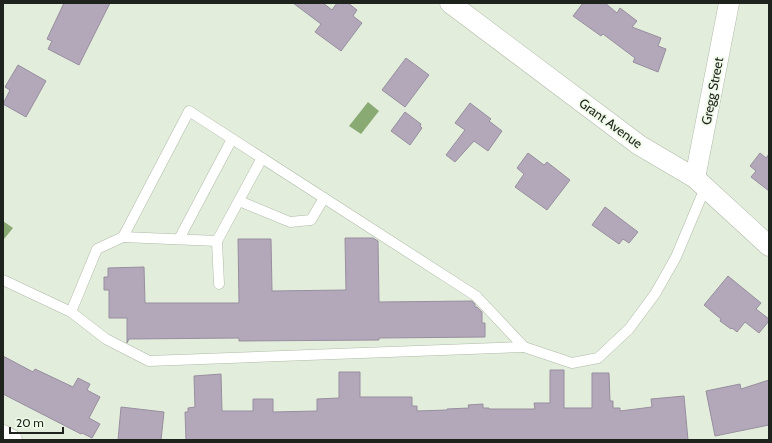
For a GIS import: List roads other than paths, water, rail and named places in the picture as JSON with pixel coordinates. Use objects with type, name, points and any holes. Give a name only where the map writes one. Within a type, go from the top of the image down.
[{"type":"street","name":"Grant Avenue","points":[[450,3],[639,145],[700,183],[769,246]]},
{"type":"street","name":"Gregg Street","points":[[700,183],[729,3]]},
{"type":"street","points":[[3,436],[12,440]]},
{"type":"lane","points":[[123,237],[189,111],[476,296],[524,347]]},
{"type":"lane","points":[[179,239],[232,139]]},
{"type":"lane","points":[[219,284],[217,241],[262,158]]},
{"type":"lane","points":[[3,280],[71,312],[106,339],[149,361],[524,347],[572,363],[598,358],[629,329],[655,294],[676,257],[700,183]]},
{"type":"lane","points":[[239,201],[290,222],[311,220],[324,198]]},
{"type":"lane","points":[[71,312],[97,249],[123,237],[217,241]]}]
